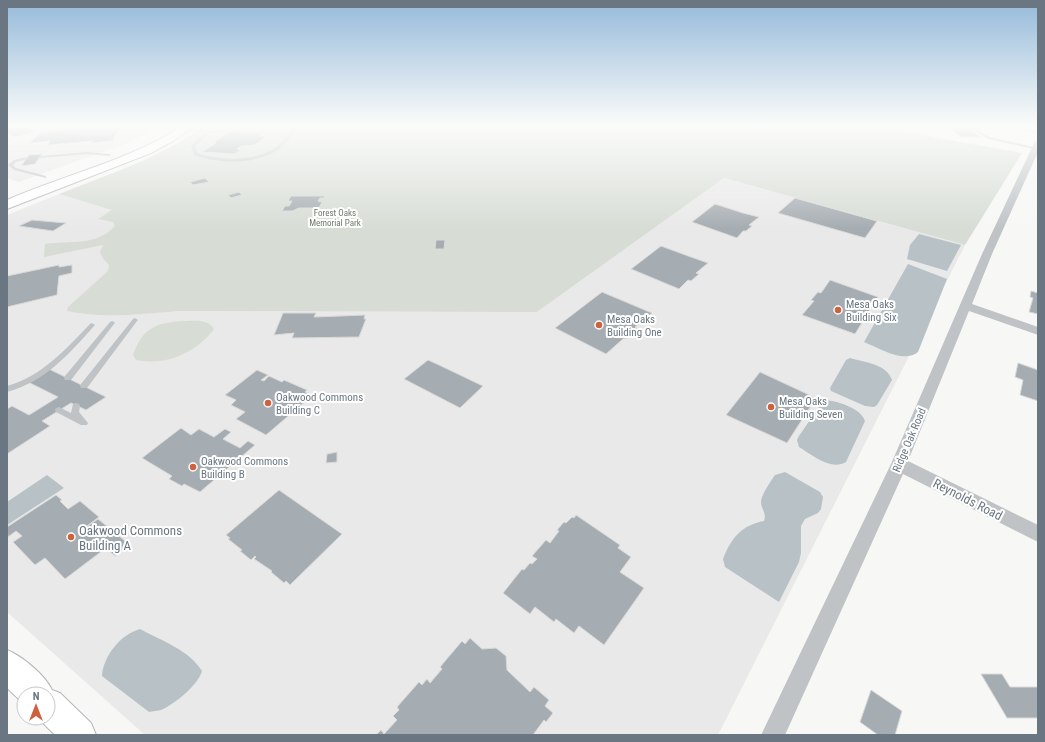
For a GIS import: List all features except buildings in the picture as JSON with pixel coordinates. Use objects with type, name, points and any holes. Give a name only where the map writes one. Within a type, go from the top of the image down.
[{"type":"main road","points":[[20,187],[96,160]]},
{"type":"main road","points":[[7,205],[45,189],[124,160]]},
{"type":"main road","points":[[7,196],[41,179]]},
{"type":"main road","points":[[7,666],[28,686]]},
{"type":"main road","points":[[56,712],[80,735]]},
{"type":"street","name":"Ridge Oak Road","points":[[773,735],[899,464],[987,254],[1030,160]]},
{"type":"street","points":[[966,306],[1038,331]]},
{"type":"street","name":"Reynolds Road","points":[[899,464],[1038,534]]},
{"type":"lane","points":[[20,160],[15,161],[10,166],[41,179]]},
{"type":"lane","points":[[221,160],[239,160]]},
{"type":"lane","points":[[84,386],[135,320]]},
{"type":"lane","points":[[68,378],[112,323]]},
{"type":"lane","points":[[7,389],[21,385],[59,360],[92,325]]},
{"type":"lane","points":[[59,410],[84,423],[75,412],[76,406]]},
{"type":"shaded area","points":[[7,160],[81,160],[19,182],[7,178]]},
{"type":"shaded area","points":[[724,178],[965,245],[718,735],[145,735],[7,612],[7,215],[59,194],[165,225],[80,313],[126,315],[179,311],[537,312]]},
{"type":"shaded area","points":[[919,234],[961,245],[947,271],[907,259],[910,245]]},
{"type":"shaded area","points":[[908,264],[947,279],[918,352],[912,355],[899,356],[864,342]]},
{"type":"shaded area","points":[[850,358],[868,362],[880,367],[885,370],[892,380],[877,405],[874,407],[865,406],[831,391],[830,388],[846,360]]},
{"type":"shaded area","points":[[827,400],[849,406],[863,416],[865,421],[846,462],[834,465],[816,458],[799,447],[797,440],[823,401]]},
{"type":"shaded area","points":[[785,472],[820,492],[823,497],[821,509],[818,513],[805,519],[801,526],[801,553],[799,562],[779,602],[725,567],[723,559],[734,539],[743,529],[764,521],[765,516],[761,499],[766,488],[775,475]]},
{"type":"shaded area","points":[[47,475],[64,488],[7,525],[7,502]]},
{"type":"shaded area","points":[[140,629],[166,642],[190,657],[202,671],[196,682],[185,694],[167,707],[149,712],[102,676],[103,668],[114,647],[126,636]]},
{"type":"green space","name":"Forest Oaks Memorial Park","points":[[144,160],[1018,160],[965,245],[724,178],[537,312],[179,311],[95,315],[67,311],[68,307],[108,271],[109,265],[104,260],[100,252],[103,245],[44,257],[45,244],[91,240],[108,233],[115,226],[113,222],[98,219],[112,210],[59,194]]},
{"type":"green space","points":[[182,321],[208,323],[214,329],[198,345],[180,356],[158,361],[136,360],[133,355],[145,333],[157,326]]},
{"type":"place","name":"Mesa Oaks Building Six","points":[[838,310]]},
{"type":"place","name":"Mesa Oaks Building One","points":[[599,325]]},
{"type":"place","name":"Oakwood Commons Building C","points":[[268,403]]},
{"type":"place","name":"Mesa Oaks Building Seven","points":[[771,407]]},
{"type":"place","name":"Oakwood Commons Building B","points":[[193,467]]},
{"type":"place","name":"Oakwood Commons Building A","points":[[71,537]]}]
